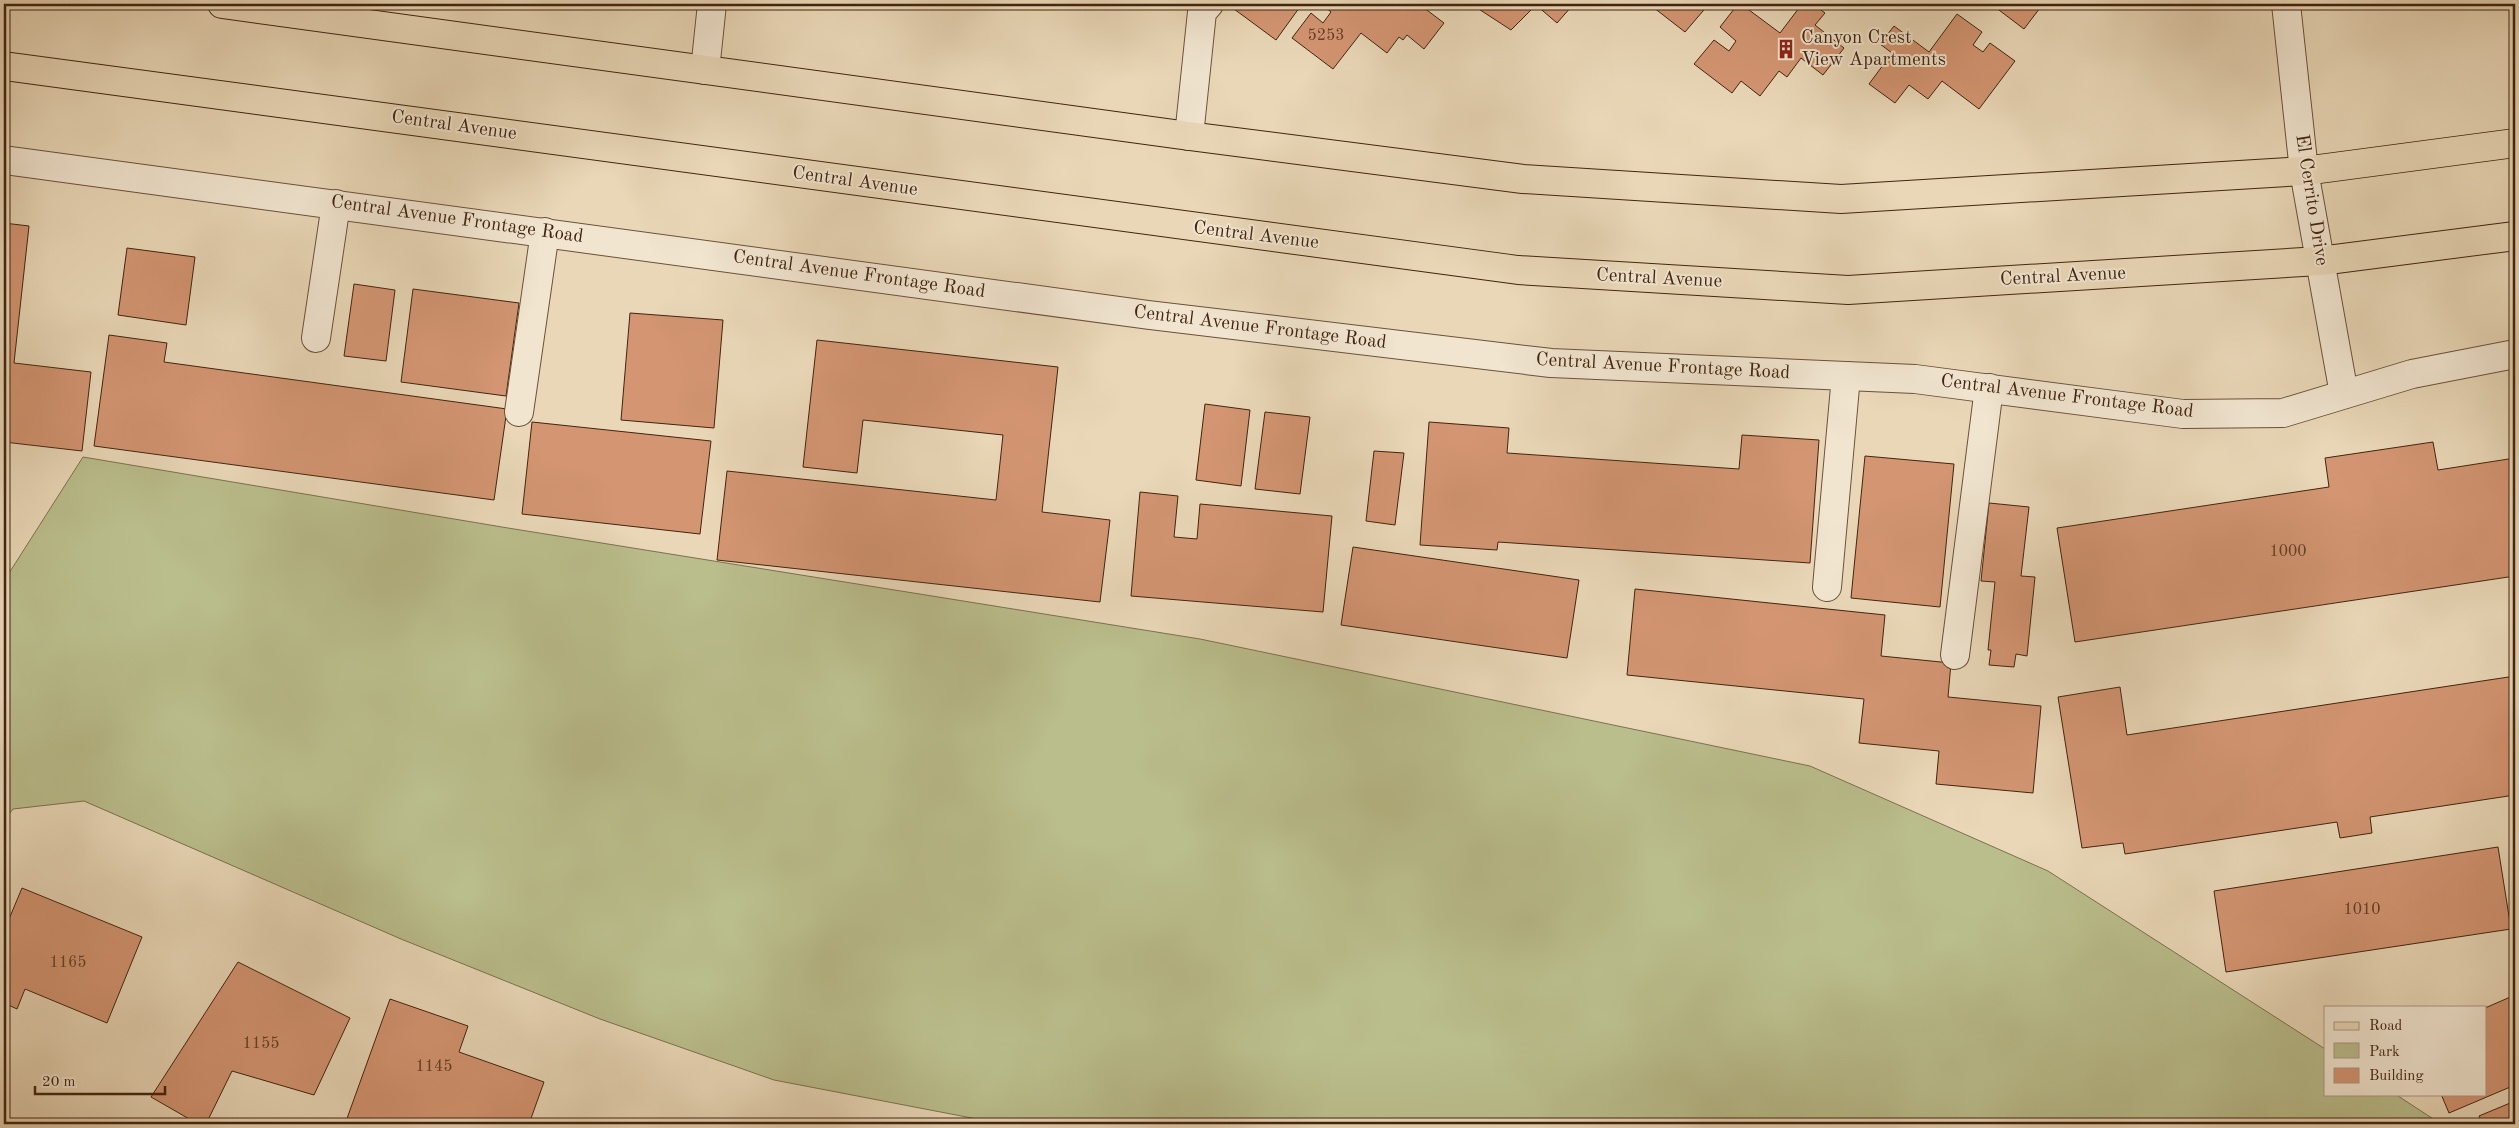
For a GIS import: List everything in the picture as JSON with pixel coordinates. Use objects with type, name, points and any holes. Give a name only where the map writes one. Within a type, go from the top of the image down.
[{"type":"main road","points":[[222,4],[1189,136],[1523,179],[1841,199],[2304,171],[2515,144]]},
{"type":"main road","name":"Central Avenue","points":[[4,66],[1192,228],[1518,270],[1848,290],[2320,261],[2515,236]]},
{"type":"street","points":[[704,70],[712,4]]},
{"type":"street","name":"El Cerrito Drive","points":[[2286,4],[2304,171],[2344,394]]},
{"type":"street","points":[[1189,136],[1206,8]]},
{"type":"street","name":"Central Avenue Frontage Road","points":[[4,160],[1149,314],[1551,363],[1915,379],[2183,414],[2283,413],[2412,374],[2515,354]]},
{"type":"street","points":[[316,338],[336,204]]},
{"type":"street","points":[[519,412],[545,232]]},
{"type":"street","points":[[1827,586],[1846,376]]},
{"type":"street","points":[[1955,655],[1990,388]]},
{"type":"green space","points":[[83,457],[508,528],[1200,639],[1810,766],[2048,871],[2324,1048],[2324,1096],[2398,1096],[2441,1124],[1003,1124],[774,1080],[600,1019],[401,939],[84,801],[13,809],[4,821],[4,581]]},
{"type":"building","points":[[1238,4],[1302,4],[1276,40],[1234,9]]},
{"type":"building","points":[[1322,4],[1419,4],[1444,23],[1424,49],[1407,35],[1403,40],[1399,37],[1387,53],[1361,33],[1333,69],[1292,38],[1311,13],[1323,23],[1331,12]]},
{"type":"building","points":[[1471,4],[1587,4],[1582,9],[1572,6],[1557,23],[1536,5],[1511,30]]},
{"type":"building","points":[[1649,4],[1709,4],[1685,32]]},
{"type":"building","name":"Canyon Crest View Apartments","points":[[1738,4],[1741,4],[1780,33],[1802,4],[1813,4],[1825,13],[1815,25],[1844,48],[1823,75],[1801,58],[1787,77],[1779,71],[1760,96],[1741,81],[1732,93],[1694,64],[1714,40],[1729,51],[1736,41],[1720,27]]},
{"type":"building","name":"Canyon Crest View Apartments","points":[[1991,4],[2043,4],[2024,29]]},
{"type":"building","name":"Canyon Crest View Apartments","points":[[1957,14],[1982,32],[1973,45],[1983,52],[1990,43],[2015,61],[1979,109],[1942,81],[1928,99],[1909,85],[1895,103],[1869,84],[1892,53],[1880,44],[1894,26],[1929,52]]},
{"type":"building","points":[[4,223],[29,226],[14,363],[91,372],[82,451],[4,442]]},
{"type":"building","points":[[127,248],[195,257],[186,325],[118,315]]},
{"type":"building","points":[[354,284],[395,290],[386,361],[344,356]]},
{"type":"building","points":[[413,289],[519,303],[506,396],[401,382]]},
{"type":"building","points":[[630,313],[723,320],[714,428],[621,420]]},
{"type":"building","points":[[109,335],[167,343],[164,362],[507,409],[494,500],[94,446]]},
{"type":"building","points":[[817,340],[1058,367],[1042,512],[1110,520],[1100,602],[717,560],[727,471],[996,500],[1003,435],[863,420],[857,473],[803,467]]},
{"type":"building","points":[[1205,404],[1250,410],[1241,486],[1196,480]]},
{"type":"building","points":[[1265,412],[1310,417],[1300,494],[1255,489]]},
{"type":"building","points":[[532,422],[711,441],[700,534],[522,514]]},
{"type":"building","points":[[1429,422],[1509,428],[1507,453],[1739,469],[1742,435],[1819,440],[1810,563],[1498,542],[1497,550],[1420,545]]},
{"type":"building","points":[[2433,442],[2438,470],[2515,458],[2515,576],[2075,642],[2057,528],[2329,487],[2325,458]]},
{"type":"building","points":[[1374,451],[1404,453],[1395,525],[1366,521]]},
{"type":"building","points":[[1865,456],[1954,464],[1940,607],[1851,598]]},
{"type":"building","points":[[1140,492],[1178,496],[1174,537],[1197,539],[1200,504],[1332,516],[1323,612],[1131,596]]},
{"type":"building","points":[[1989,503],[2029,507],[2021,576],[2035,577],[2027,656],[2016,654],[2014,667],[1989,665],[1991,650],[1988,650],[1995,582],[1981,581]]},
{"type":"building","points":[[1353,547],[1579,580],[1567,658],[1341,625]]},
{"type":"building","points":[[1635,589],[1885,615],[1881,656],[1951,663],[1948,697],[2041,706],[2033,793],[1936,784],[1939,751],[1859,743],[1864,699],[1627,675]]},
{"type":"building","points":[[2515,676],[2515,795],[2370,817],[2372,833],[2340,838],[2337,822],[2125,854],[2123,843],[2082,848],[2058,697],[2120,687],[2127,735]]},
{"type":"building","points":[[2498,847],[2511,929],[2226,972],[2214,891]]},
{"type":"building","points":[[22,888],[142,937],[107,1023],[25,989],[17,1009],[4,1003],[4,931]]},
{"type":"building","points":[[238,962],[350,1018],[314,1095],[232,1071],[206,1124],[198,1124],[151,1097]]},
{"type":"building","points":[[2515,995],[2515,1085],[2449,1113],[2442,1096],[2486,1096],[2486,1008]]},
{"type":"building","points":[[390,999],[468,1026],[459,1052],[544,1082],[529,1124],[345,1124]]},
{"type":"building","points":[[2515,1101],[2515,1124],[2483,1124],[2479,1116]]},
{"type":"building","points":[[580,1120],[600,1124],[579,1124]]},
{"type":"place","name":"Canyon Crest View Apartments","points":[[1786,49]]}]
